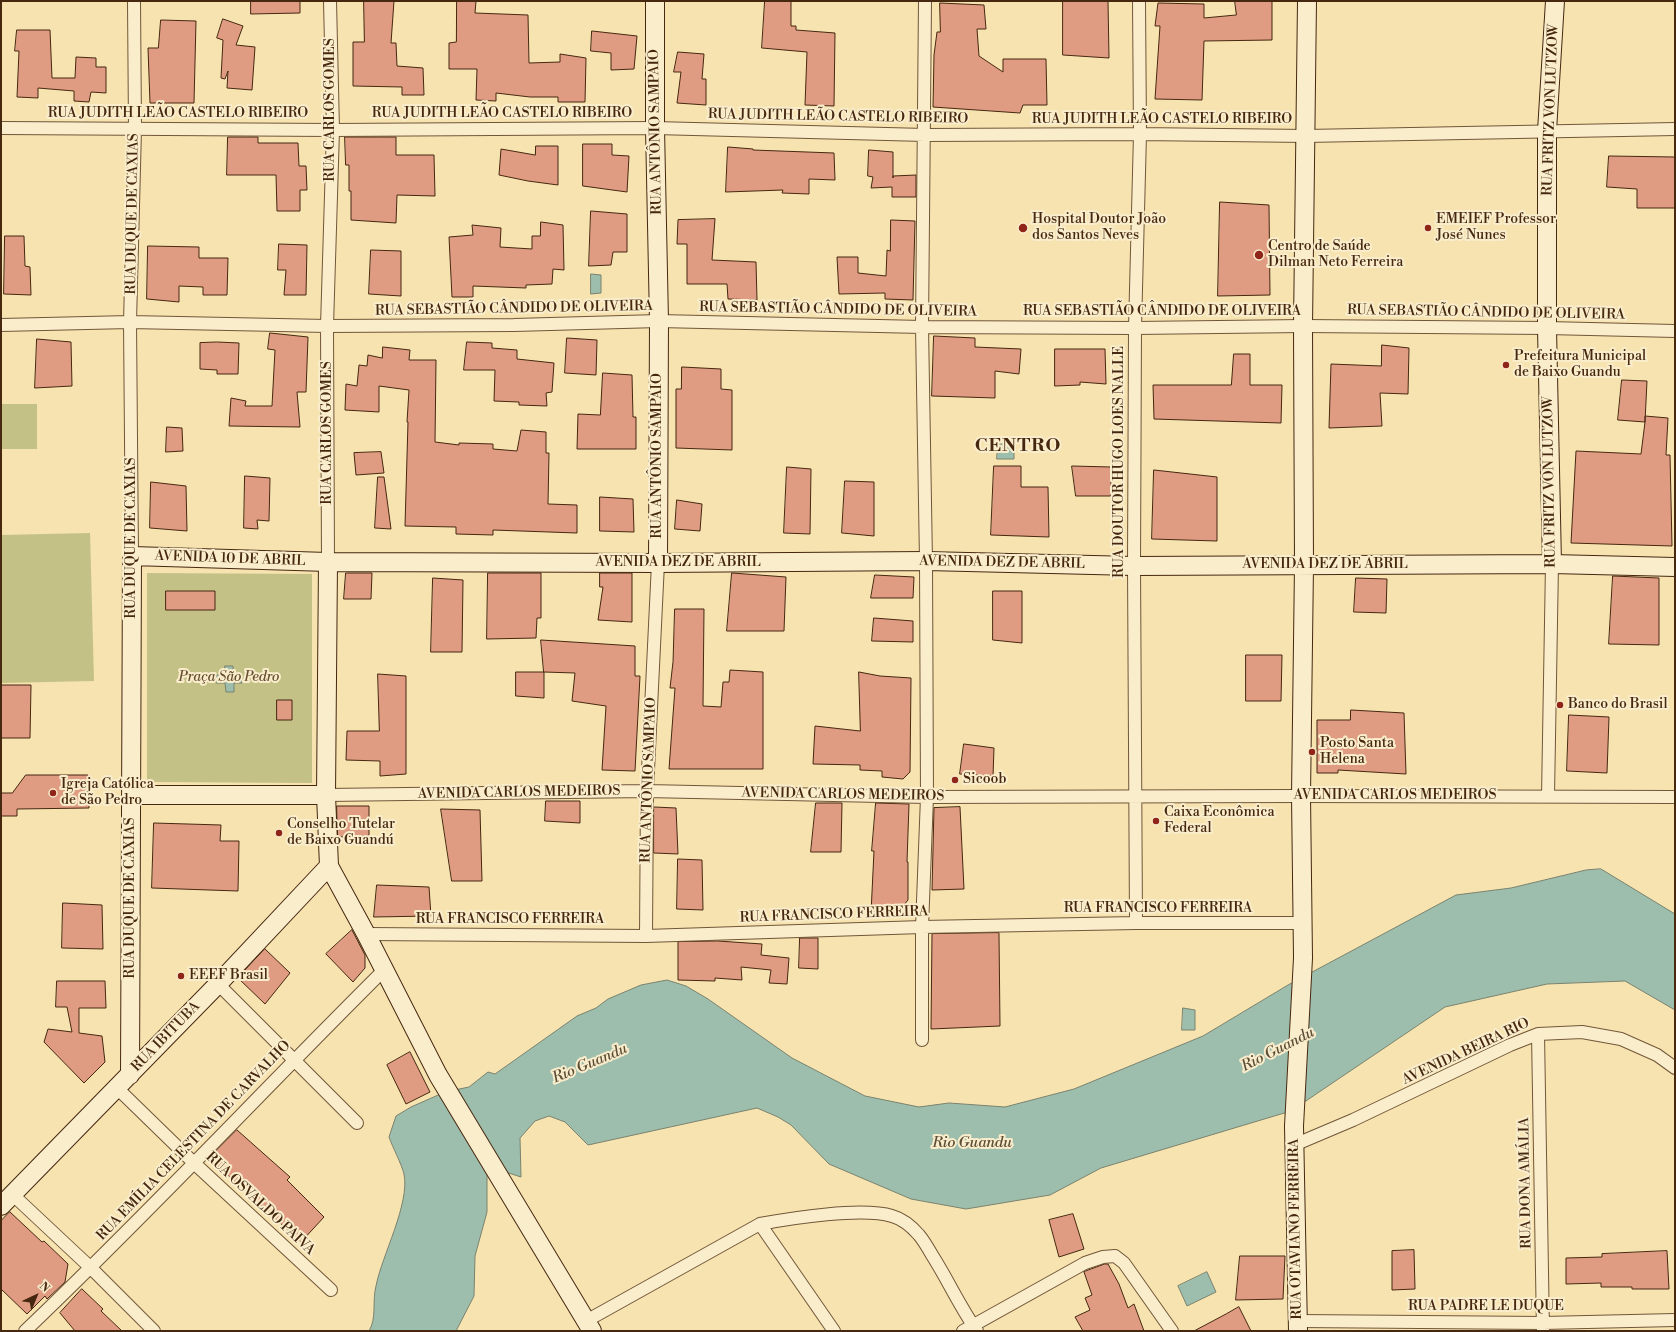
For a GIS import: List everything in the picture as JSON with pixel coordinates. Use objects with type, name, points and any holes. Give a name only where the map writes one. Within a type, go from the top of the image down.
[{"type":"street","name":"RUA DUQUE DE CAXIAS","points":[[130,1075],[132,556],[130,322],[135,129],[134,1]]},
{"type":"street","name":"RUA CARLOS GOMES","points":[[329,866],[326,795],[328,562],[327,326],[333,130],[330,1]]},
{"type":"street","name":"RUA ANTÔNIO SAMPAIO","points":[[646,936],[647,791],[658,563],[659,321],[655,128],[655,1]]},
{"type":"street","points":[[922,1040],[922,927],[927,797],[926,561],[922,327],[925,135],[925,1]]},
{"type":"street","name":"RUA DOUTOR HUGO LOES NALLE","points":[[1136,923],[1134,566],[1135,328],[1140,134],[1139,1]]},
{"type":"street","name":"RUA OTAVIANO FERREIRA","points":[[1298,1326],[1294,1126],[1303,958],[1301,796],[1304,565],[1303,326],[1307,1]]},
{"type":"street","name":"RUA FRITZ VON LUTZOW","points":[[1548,796],[1552,564],[1547,328],[1547,131],[1555,1]]},
{"type":"street","name":"RUA JUDITH LEÃO CASTELO RIBEIRO","points":[[1,128],[333,130],[655,128],[925,135],[1140,134],[1306,136],[1675,130]]},
{"type":"street","name":"RUA SEBASTIÃO CÂNDIDO DE OLIVEIRA","points":[[1,325],[130,322],[327,326],[514,325],[659,321],[922,327],[1135,328],[1303,326],[1547,328],[1675,332]]},
{"type":"street","name":"AVENIDA 10 DE ABRIL","points":[[132,556],[328,562]]},
{"type":"street","name":"AVENIDA DEZ DE ABRIL","points":[[328,562],[658,563],[926,561],[1134,566],[1552,564],[1675,567]]},
{"type":"street","name":"AVENIDA CARLOS MEDEIROS","points":[[131,795],[326,795],[647,791],[927,797],[1675,797]]},
{"type":"street","points":[[329,866],[366,934],[438,1075],[515,1206],[589,1326],[760,1224],[860,1212],[893,1216],[910,1225],[920,1236],[945,1274],[971,1329],[1085,1263],[1103,1257],[1115,1256],[1124,1263],[1172,1331]]},
{"type":"street","name":"RUA IBITUBA","points":[[7,1200],[218,984],[329,866]]},
{"type":"street","name":"RUA FRANCISCO FERREIRA","points":[[366,934],[646,936],[922,927],[1136,923],[1303,923]]},
{"type":"street","name":"RUA EMÍLIA CELESTINA DE CARVALHO","points":[[26,1331],[91,1268],[293,1060],[384,970]]},
{"type":"street","points":[[218,984],[357,1123]]},
{"type":"street","name":"AVENIDA BEIRA RIO","points":[[1294,1145],[1353,1120],[1510,1045],[1538,1034],[1582,1032],[1621,1039],[1657,1055],[1675,1068]]},
{"type":"street","name":"RUA DONA AMÁLIA","points":[[1538,1034],[1543,1327]]},
{"type":"street","name":"RUA OSVALDO PAIVA","points":[[117,1088],[194,1163],[332,1290]]},
{"type":"street","points":[[7,1200],[91,1268],[154,1331]]},
{"type":"street","points":[[760,1224],[834,1331]]},
{"type":"street","name":"RUA PADRE LE DUQUE","points":[[1298,1326],[1543,1327],[1675,1320]]},
{"type":"green space","points":[[1,404],[37,404],[37,449],[1,449]]},
{"type":"green space","points":[[90,533],[94,681],[1,683],[1,535]]},
{"type":"green space","name":"Praça São Pedro","points":[[147,573],[312,574],[312,783],[147,782]]},
{"type":"water","points":[[591,274],[601,275],[601,293],[591,294]]},
{"type":"water","points":[[998,444],[1014,444],[1014,459],[997,459]]},
{"type":"water","points":[[225,666],[233,666],[233,675],[242,675],[242,683],[234,683],[234,692],[226,692],[225,683],[216,683],[216,675],[225,675]]},
{"type":"water","name":"Rio Guandu","points":[[1601,869],[1675,914],[1675,1010],[1625,981],[1547,984],[1445,1007],[1291,1111],[1101,1168],[1050,1195],[966,1209],[911,1199],[829,1164],[791,1125],[778,1117],[757,1108],[588,1145],[565,1122],[549,1116],[535,1121],[520,1138],[521,1177],[487,1166],[487,1212],[475,1256],[474,1296],[456,1331],[369,1331],[374,1315],[376,1286],[399,1214],[405,1186],[403,1170],[389,1137],[396,1116],[411,1107],[445,1092],[469,1087],[488,1072],[495,1074],[577,1016],[596,1008],[608,999],[641,985],[667,980],[686,986],[708,999],[792,1058],[865,1096],[919,1107],[949,1103],[1005,1107],[1074,1089],[1203,1036],[1288,985],[1456,895],[1511,888],[1586,870]]},
{"type":"water","points":[[1183,1008],[1195,1010],[1195,1030],[1182,1030]]},
{"type":"water","points":[[1207,1272],[1216,1292],[1187,1306],[1178,1286]]},
{"type":"building","points":[[251,1],[300,1],[300,13],[251,14]]},
{"type":"building","points":[[364,1],[394,1],[391,43],[396,43],[397,66],[423,68],[424,95],[402,95],[402,87],[353,86],[353,42],[364,42]]},
{"type":"building","points":[[457,1],[476,1],[475,13],[528,15],[529,63],[560,62],[560,54],[586,58],[585,102],[558,102],[558,97],[530,97],[496,93],[496,101],[476,100],[477,69],[449,69],[449,43],[456,42]]},
{"type":"building","points":[[765,1],[791,1],[791,26],[796,26],[796,30],[835,33],[834,106],[805,105],[807,52],[762,48]]},
{"type":"building","points":[[1063,1],[1108,1],[1109,58],[1063,55]]},
{"type":"building","points":[[1235,1],[1272,1],[1272,40],[1204,41],[1202,100],[1155,99],[1160,26],[1155,26],[1158,3],[1204,4],[1204,18],[1236,15]]},
{"type":"building","points":[[940,3],[984,5],[986,29],[977,29],[979,56],[1003,72],[1003,59],[1046,59],[1047,105],[1023,105],[1020,113],[933,107],[934,55],[937,32],[940,32]]},
{"type":"building","points":[[223,19],[243,26],[236,45],[255,47],[252,90],[227,88],[228,71],[225,79],[221,78],[223,40],[217,38]]},
{"type":"building","points":[[161,20],[196,21],[194,103],[150,103],[148,48],[158,48]]},
{"type":"building","points":[[17,30],[50,30],[52,78],[75,78],[76,57],[96,58],[96,67],[106,67],[106,93],[91,92],[89,102],[74,101],[74,91],[38,88],[38,98],[17,97],[19,51],[15,51]]},
{"type":"building","points":[[592,31],[637,36],[634,69],[611,70],[611,53],[591,51]]},
{"type":"building","points":[[678,52],[704,54],[702,79],[706,79],[706,105],[677,103],[681,72],[674,72]]},
{"type":"building","points":[[228,137],[258,137],[258,143],[298,143],[299,166],[306,166],[307,190],[300,190],[300,211],[277,211],[276,175],[227,175]]},
{"type":"building","points":[[345,137],[396,137],[396,155],[434,155],[435,196],[397,195],[396,223],[351,220],[351,191],[349,191],[349,165],[346,165]]},
{"type":"building","points":[[583,144],[612,144],[612,155],[629,156],[627,192],[583,186]]},
{"type":"building","points":[[536,146],[558,146],[558,185],[499,175],[501,149],[535,155]]},
{"type":"building","points":[[728,147],[753,150],[834,153],[835,180],[809,179],[809,194],[782,193],[783,190],[726,192]]},
{"type":"building","points":[[869,150],[893,152],[893,176],[916,175],[916,197],[892,197],[892,187],[871,188],[873,177],[868,176]]},
{"type":"building","points":[[1609,156],[1675,157],[1675,208],[1637,208],[1637,189],[1607,187]]},
{"type":"building","points":[[1220,202],[1269,205],[1270,295],[1218,296]]},
{"type":"building","points":[[591,211],[627,214],[627,252],[613,252],[611,265],[589,266]]},
{"type":"building","points":[[715,219],[712,260],[756,262],[757,300],[728,299],[727,284],[687,284],[687,244],[677,244],[678,220]]},
{"type":"building","points":[[891,220],[915,221],[913,300],[885,299],[885,293],[839,294],[837,257],[858,257],[858,273],[886,276],[887,250],[890,251]]},
{"type":"building","points":[[541,222],[563,225],[564,270],[553,269],[552,284],[526,285],[526,288],[473,286],[473,297],[452,297],[449,237],[473,235],[472,225],[501,228],[500,247],[532,249],[532,236],[540,236]]},
{"type":"building","points":[[5,236],[24,236],[25,266],[30,267],[31,295],[4,294]]},
{"type":"building","points":[[279,244],[307,245],[306,295],[284,295],[286,270],[278,270]]},
{"type":"building","points":[[148,246],[199,247],[199,258],[228,258],[227,295],[203,295],[203,287],[179,286],[179,302],[147,299]]},
{"type":"building","points":[[371,250],[401,251],[401,296],[369,294]]},
{"type":"building","points":[[270,333],[308,337],[306,392],[297,392],[300,427],[229,426],[231,398],[246,401],[245,406],[272,406],[275,350],[268,349]]},
{"type":"building","points":[[934,336],[975,338],[975,347],[1021,349],[1019,374],[995,371],[995,398],[932,396]]},
{"type":"building","points":[[567,338],[597,340],[596,375],[565,373]]},
{"type":"building","points":[[37,339],[71,342],[72,386],[35,388]]},
{"type":"building","points":[[467,342],[492,343],[492,348],[517,350],[517,359],[554,363],[552,392],[546,393],[547,406],[519,405],[519,402],[494,401],[495,370],[464,370]]},
{"type":"building","points":[[200,343],[239,343],[238,374],[217,374],[217,370],[200,369]]},
{"type":"building","points":[[1382,345],[1409,348],[1408,394],[1380,393],[1382,426],[1329,428],[1331,364],[1381,366]]},
{"type":"building","points":[[383,347],[410,350],[409,360],[436,360],[435,442],[459,445],[459,443],[493,444],[493,449],[517,451],[521,430],[546,432],[546,453],[549,453],[548,504],[577,505],[577,533],[493,530],[493,535],[456,534],[456,527],[405,526],[409,390],[379,386],[379,412],[345,410],[346,384],[357,386],[359,365],[367,366],[368,355],[382,358]]},
{"type":"building","points":[[1055,349],[1105,349],[1106,384],[1080,382],[1080,385],[1055,386]]},
{"type":"building","points":[[1234,354],[1250,354],[1250,385],[1282,385],[1281,423],[1154,419],[1153,385],[1231,385]]},
{"type":"building","points":[[682,367],[721,369],[721,389],[732,390],[732,450],[676,448],[676,389],[681,389]]},
{"type":"building","points":[[603,373],[632,375],[633,417],[636,417],[636,449],[577,449],[578,414],[600,415]]},
{"type":"building","points":[[1622,380],[1647,381],[1645,416],[1668,418],[1666,455],[1670,455],[1672,546],[1571,543],[1576,451],[1641,454],[1645,422],[1618,420]]},
{"type":"building","points":[[167,427],[182,428],[183,451],[166,452]]},
{"type":"building","points":[[381,452],[384,473],[356,475],[354,453]]},
{"type":"building","points":[[994,466],[1021,466],[1021,487],[1048,487],[1049,537],[991,535]]},
{"type":"building","points":[[1072,466],[1111,467],[1111,496],[1076,496]]},
{"type":"building","points":[[787,467],[811,469],[810,534],[784,533]]},
{"type":"building","points":[[1154,470],[1217,477],[1217,541],[1152,539]]},
{"type":"building","points":[[245,476],[270,478],[269,521],[257,520],[258,529],[244,528]]},
{"type":"building","points":[[378,477],[384,477],[391,529],[375,528]]},
{"type":"building","points":[[845,481],[874,482],[874,536],[842,533]]},
{"type":"building","points":[[151,482],[186,486],[187,531],[150,528]]},
{"type":"building","points":[[600,497],[633,499],[634,532],[600,531]]},
{"type":"building","points":[[677,500],[702,504],[700,531],[675,529]]},
{"type":"building","points":[[346,573],[372,573],[371,599],[344,599]]},
{"type":"building","points":[[488,573],[541,573],[541,618],[537,618],[536,638],[487,639]]},
{"type":"building","points":[[600,573],[632,573],[632,622],[598,620],[603,587],[600,587]]},
{"type":"building","points":[[732,573],[786,577],[784,631],[727,631]]},
{"type":"building","points":[[875,575],[914,577],[913,598],[871,598]]},
{"type":"building","points":[[1613,576],[1659,578],[1659,645],[1609,644]]},
{"type":"building","points":[[433,578],[463,580],[462,652],[431,652]]},
{"type":"building","points":[[1356,578],[1387,579],[1386,613],[1354,612]]},
{"type":"building","points":[[166,591],[215,591],[215,610],[166,610]]},
{"type":"building","points":[[993,591],[1022,591],[1022,643],[993,640]]},
{"type":"building","points":[[675,609],[704,609],[703,706],[721,707],[723,682],[729,682],[730,670],[763,672],[763,769],[669,769],[675,688],[670,688],[673,662]]},
{"type":"building","points":[[874,618],[913,621],[913,642],[872,641]]},
{"type":"building","points":[[541,640],[635,646],[635,676],[640,676],[635,771],[602,770],[606,706],[572,701],[575,673],[544,672]]},
{"type":"building","points":[[1246,655],[1282,655],[1281,701],[1246,701]]},
{"type":"building","points":[[516,672],[544,672],[544,698],[516,696]]},
{"type":"building","points":[[859,672],[880,676],[911,678],[910,772],[903,779],[882,777],[882,771],[860,770],[860,765],[813,764],[815,726],[860,731]]},
{"type":"building","points":[[378,674],[406,676],[406,774],[380,776],[380,761],[346,760],[347,731],[379,731]]},
{"type":"building","points":[[1,685],[31,685],[30,738],[1,738]]},
{"type":"building","points":[[277,700],[292,700],[292,720],[277,720]]},
{"type":"building","points":[[1351,710],[1404,713],[1406,774],[1338,770],[1338,773],[1317,773],[1317,720],[1350,720]]},
{"type":"building","points":[[1569,715],[1609,717],[1607,773],[1567,771]]},
{"type":"building","points":[[964,744],[994,748],[993,776],[960,774]]},
{"type":"building","name":"Igreja Católica de São Pedro","points":[[26,775],[88,775],[89,808],[17,809],[17,816],[1,816],[1,793],[12,793]]},
{"type":"building","points":[[546,801],[580,801],[580,823],[545,821]]},
{"type":"building","points":[[816,803],[842,803],[841,852],[811,852]]},
{"type":"building","points":[[876,803],[909,804],[907,862],[908,900],[898,912],[871,913],[874,851],[872,851]]},
{"type":"building","points":[[337,806],[369,806],[369,836],[338,837]]},
{"type":"building","points":[[654,807],[676,808],[678,854],[654,853]]},
{"type":"building","points":[[960,807],[964,889],[932,890],[934,808]]},
{"type":"building","points":[[441,809],[480,810],[482,881],[452,881]]},
{"type":"building","points":[[154,823],[221,825],[220,841],[239,841],[238,891],[152,888]]},
{"type":"building","points":[[678,859],[702,860],[703,910],[677,909]]},
{"type":"building","points":[[377,885],[429,887],[431,916],[374,917]]},
{"type":"building","points":[[63,903],[102,905],[103,949],[62,948]]},
{"type":"building","points":[[352,930],[365,955],[365,968],[353,982],[326,954]]},
{"type":"building","points":[[999,933],[1000,1026],[931,1029],[932,934]]},
{"type":"building","points":[[800,938],[818,938],[818,969],[799,968]]},
{"type":"building","points":[[718,941],[762,944],[761,955],[789,958],[787,984],[769,983],[771,970],[741,967],[742,980],[715,978],[715,981],[678,980],[678,942]]},
{"type":"building","points":[[265,949],[290,973],[265,1004],[238,978]]},
{"type":"building","points":[[57,981],[105,981],[106,1008],[79,1008],[79,1033],[102,1036],[105,1062],[84,1083],[44,1042],[48,1029],[72,1032],[67,1007],[56,1007]]},
{"type":"building","points":[[410,1052],[430,1092],[406,1104],[387,1065]]},
{"type":"building","points":[[237,1130],[290,1177],[287,1180],[324,1217],[301,1242],[209,1158]]},
{"type":"building","points":[[10,1212],[68,1264],[65,1282],[47,1299],[45,1296],[27,1314],[1,1289],[1,1221]]},
{"type":"building","points":[[1073,1214],[1084,1249],[1059,1257],[1049,1220]]},
{"type":"building","points":[[1414,1250],[1415,1289],[1392,1290],[1392,1251]]},
{"type":"building","points":[[1667,1251],[1669,1289],[1601,1287],[1601,1283],[1566,1284],[1566,1258],[1602,1257],[1602,1254]]},
{"type":"building","points":[[1240,1256],[1285,1256],[1283,1299],[1236,1300]]},
{"type":"building","points":[[1108,1264],[1119,1284],[1128,1308],[1134,1304],[1144,1331],[1083,1331],[1075,1317],[1090,1310],[1085,1298],[1092,1295],[1084,1272]]},
{"type":"building","points":[[82,1289],[103,1309],[101,1311],[122,1331],[75,1331],[60,1313]]},
{"type":"building","points":[[1239,1307],[1251,1331],[1194,1331],[1226,1314]]},
{"type":"place","name":"Hospital Doutor João dos Santos Neves","points":[[1023,228]]},
{"type":"place","name":"EMEIEF Professor José Nunes","points":[[1428,228]]},
{"type":"place","name":"Centro de Saúde Dilman Neto Ferreira","points":[[1259,255]]},
{"type":"place","name":"Prefeitura Municipal de Baixo Guandu","points":[[1506,365]]},
{"type":"place","name":"Banco do Brasil","points":[[1560,705]]},
{"type":"place","name":"Posto Santa Helena","points":[[1312,752]]},
{"type":"place","name":"Sicoob","points":[[955,780]]},
{"type":"place","name":"Igreja Católica de São Pedro","points":[[53,793]]},
{"type":"place","name":"Caixa Econômica Federal","points":[[1156,821]]},
{"type":"place","name":"Conselho Tutelar de Baixo Guandú","points":[[279,833]]},
{"type":"place","name":"EEEF Brasil","points":[[181,976]]},
{"type":"district","name":"CENTRO","points":[[1018,447]]}]
